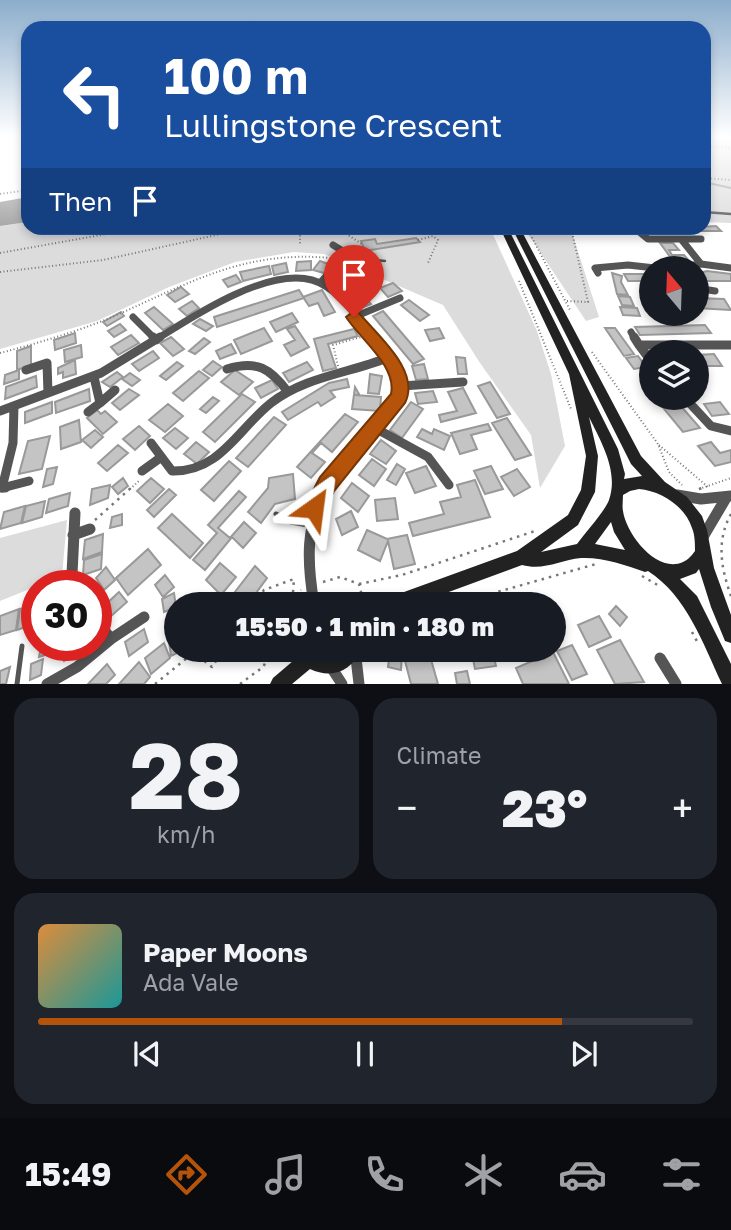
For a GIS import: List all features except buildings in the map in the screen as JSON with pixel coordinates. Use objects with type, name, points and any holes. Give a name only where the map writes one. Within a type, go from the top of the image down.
[{"type":"street","points":[[507,235],[613,453],[618,474],[613,507],[582,551]]},
{"type":"street","points":[[520,235],[636,460],[697,521],[718,605],[731,635]]},
{"type":"street","points":[[643,235],[649,242],[701,239]]},
{"type":"street","points":[[681,239],[695,256]]},
{"type":"street","points":[[321,282],[346,253],[333,245]]},
{"type":"street","points":[[709,265],[731,268]]},
{"type":"street","points":[[595,267],[639,266]]},
{"type":"street","points":[[0,411],[94,377],[242,291],[290,281],[321,282],[334,292],[395,368],[401,386],[399,398],[327,484],[308,525],[305,552],[311,592]]},
{"type":"street","points":[[709,290],[715,291]]},
{"type":"street","points":[[354,317],[400,298]]},
{"type":"street","points":[[133,317],[156,340]]},
{"type":"street","points":[[631,332],[639,345]]},
{"type":"street","points":[[709,345],[731,345]]},
{"type":"street","points":[[151,443],[172,471],[186,473],[202,468],[288,391],[340,372],[368,367],[387,358]]},
{"type":"street","points":[[227,369],[255,362],[273,370],[288,391]]},
{"type":"street","points":[[26,370],[47,363],[48,393]]},
{"type":"street","points":[[426,592],[522,557],[573,520],[588,492],[593,456],[574,375]]},
{"type":"street","points":[[94,377],[100,403]]},
{"type":"street","points":[[401,386],[463,382]]},
{"type":"street","points":[[88,412],[115,390]]},
{"type":"street","points":[[14,406],[13,443],[1,488],[29,481]]},
{"type":"street","points":[[696,410],[711,426],[731,431]]},
{"type":"street","points":[[375,428],[427,455],[443,470],[449,485]]},
{"type":"street","points":[[142,471],[160,458]]},
{"type":"street","points":[[522,557],[534,562],[582,551],[612,554],[677,573],[689,570],[703,546],[713,516],[725,498],[669,491],[635,481],[617,491]]},
{"type":"street","points":[[613,507],[617,526],[628,543],[691,603],[731,683]]},
{"type":"street","points":[[72,570],[75,513]]},
{"type":"street","points":[[73,535],[90,529]]},
{"type":"street","points":[[112,638],[144,617]]},
{"type":"street","points":[[660,659],[676,684]]},
{"type":"street","points":[[47,684],[84,661]]},
{"type":"street","points":[[279,684],[300,662]]},
{"type":"street","points":[[315,662],[319,666],[331,667],[342,662]]},
{"type":"street","points":[[356,662],[359,684]]},
{"type":"street","points":[[331,667],[342,684]]},
{"type":"lane","points":[[711,213],[731,214]]},
{"type":"lane","points":[[342,258],[385,261]]},
{"type":"lane","points":[[276,514],[291,522],[308,525]]},
{"type":"lane","points":[[17,684],[21,654]]},
{"type":"path","points":[[711,179],[731,180]]},
{"type":"path","points":[[0,194],[21,191]]},
{"type":"path","points":[[0,253],[101,235]]},
{"type":"path","points":[[0,272],[12,269],[45,269],[103,260],[216,235]]},
{"type":"path","points":[[299,235],[300,244]]},
{"type":"path","points":[[346,235],[362,244]]},
{"type":"path","points":[[531,235],[571,313]]},
{"type":"path","points":[[565,301],[588,302],[589,298],[573,235]]},
{"type":"path","points":[[418,240],[433,236],[438,240],[428,263]]},
{"type":"path","points":[[0,354],[83,329],[160,293],[222,269],[291,256],[342,258]]},
{"type":"path","points":[[517,276],[558,370],[573,416]]},
{"type":"path","points":[[340,372],[333,345],[368,334]]},
{"type":"path","points":[[589,349],[659,444],[725,498]]},
{"type":"path","points":[[90,529],[97,514],[115,503],[144,476],[142,471]]},
{"type":"path","points":[[697,490],[731,478]]},
{"type":"path","points":[[731,515],[724,524],[720,558],[731,596]]},
{"type":"path","points":[[297,592],[341,577],[359,584],[382,582],[469,554],[502,547],[549,525]]},
{"type":"path","points":[[496,592],[587,565],[606,565]]},
{"type":"path","points":[[636,573],[664,590]]},
{"type":"path","points":[[263,592],[294,579],[293,592]]},
{"type":"path","points":[[359,584],[361,592]]},
{"type":"path","points":[[692,632],[704,656]]},
{"type":"path","points":[[155,684],[182,662]]},
{"type":"path","points":[[240,684],[266,662]]},
{"type":"shaded area","points":[[711,168],[731,168],[731,223],[711,222]]},
{"type":"shaded area","points":[[21,198],[21,223],[0,226],[0,202]]},
{"type":"shaded area","points":[[21,223],[21,235],[493,235],[537,331],[551,374],[565,446],[540,488],[531,435],[443,305],[324,254],[294,252],[235,262],[169,287],[97,321],[0,349],[0,226]]},
{"type":"shaded area","points":[[529,235],[573,235],[599,317],[586,321]]},
{"type":"shaded area","points":[[67,520],[63,570],[21,570],[21,593],[0,601],[0,538]]},
{"type":"waterway","points":[[711,184],[731,188]]},
{"type":"route","points":[[314,508],[327,484],[399,398],[401,386],[395,368],[354,317]]}]
